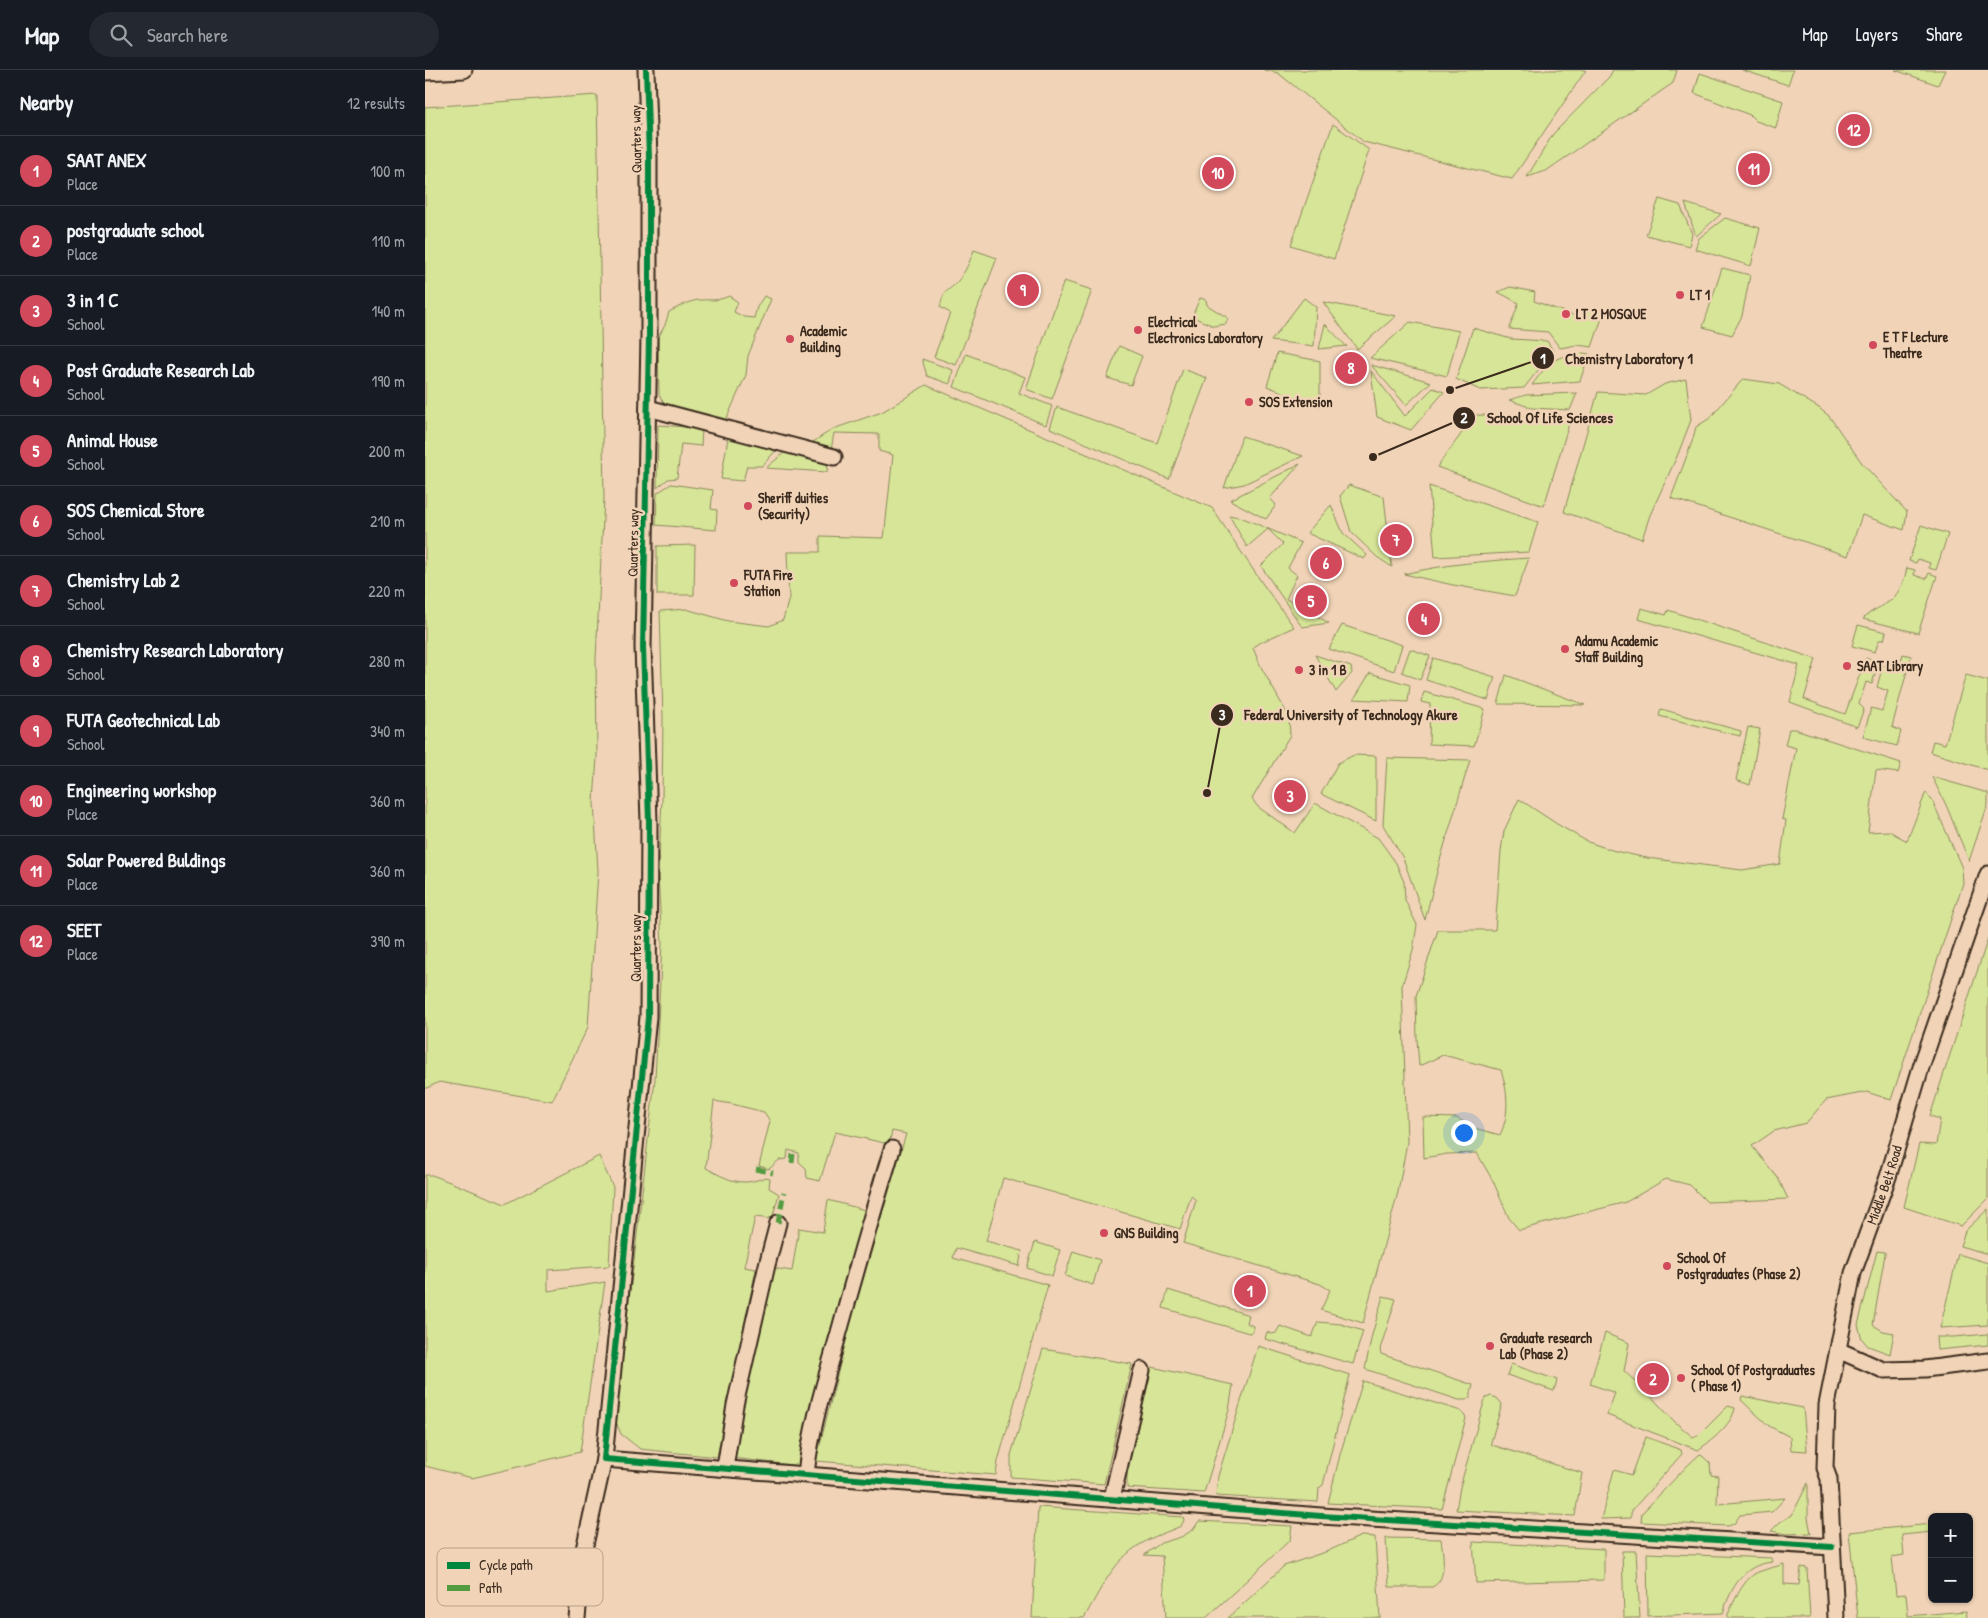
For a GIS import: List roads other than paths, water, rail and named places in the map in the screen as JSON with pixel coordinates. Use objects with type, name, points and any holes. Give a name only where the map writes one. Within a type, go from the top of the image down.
[{"type":"street","points":[[425,72],[465,70]]},
{"type":"street","name":"Quarters way","points":[[584,1548],[604,1459],[648,1017],[649,820],[643,647],[648,408],[649,158],[646,70]]},
{"type":"street","points":[[648,408],[833,457]]},
{"type":"street","name":"Middle Belt Road","points":[[1836,1618],[1829,1480],[1825,1468],[1827,1405],[1837,1350],[1853,1273],[1888,1176],[1923,1064],[1988,874]]},
{"type":"street","points":[[806,1474],[809,1450],[823,1392],[871,1217],[892,1149]]},
{"type":"street","points":[[725,1468],[735,1405],[778,1223]]},
{"type":"street","points":[[1837,1350],[1883,1370],[1925,1369],[1988,1361]]},
{"type":"street","points":[[1112,1498],[1142,1370]]},
{"type":"street","points":[[604,1459],[1321,1516],[1832,1547]]},
{"type":"place","name":"SEET","points":[[1854,130]]},
{"type":"place","name":"Solar Powered Buldings","points":[[1754,169]]},
{"type":"place","name":"Engineering workshop","points":[[1218,173]]},
{"type":"place","name":"FUTA Geotechnical Lab","points":[[1023,290]]},
{"type":"place","name":"LT 1","points":[[1680,295]]},
{"type":"place","name":"LT 2 MOSQUE","points":[[1566,314]]},
{"type":"place","name":"Electrical Electronics Laboratory","points":[[1138,330]]},
{"type":"place","name":"Academic Building","points":[[790,339]]},
{"type":"place","name":"E T F Lecture Theatre","points":[[1873,345]]},
{"type":"place","name":"Chemistry Research Laboratory","points":[[1351,368]]},
{"type":"place","name":"Chemistry Laboratory 1","points":[[1450,390]]},
{"type":"place","name":"SOS Extension","points":[[1249,402]]},
{"type":"place","name":"School Of Life Sciences","points":[[1373,457]]},
{"type":"place","name":"Sheriff duities (Security)","points":[[748,506]]},
{"type":"place","name":"Chemistry Lab 2","points":[[1396,540]]},
{"type":"place","name":"SOS Chemical Store","points":[[1326,563]]},
{"type":"place","name":"FUTA Fire Station","points":[[734,583]]},
{"type":"place","name":"Animal House","points":[[1311,601]]},
{"type":"place","name":"Post Graduate Research Lab","points":[[1424,619]]},
{"type":"place","name":"Adamu Academic Staff Building","points":[[1565,649]]},
{"type":"place","name":"SAAT Library","points":[[1847,666]]},
{"type":"place","name":"3 in 1 B","points":[[1299,670]]},
{"type":"place","name":"Federal University of Technology Akure","points":[[1207,793]]},
{"type":"place","name":"3 in 1 C","points":[[1290,796]]},
{"type":"place","name":"GNS Building","points":[[1104,1233]]},
{"type":"place","name":"School Of Postgraduates (Phase 2)","points":[[1667,1266]]},
{"type":"place","name":"SAAT ANEX","points":[[1250,1291]]},
{"type":"place","name":"Graduate research Lab (Phase 2)","points":[[1490,1346]]},
{"type":"place","name":"School Of Postgraduates ( Phase 1)","points":[[1681,1378]]},
{"type":"place","name":"postgraduate school","points":[[1653,1379]]}]
